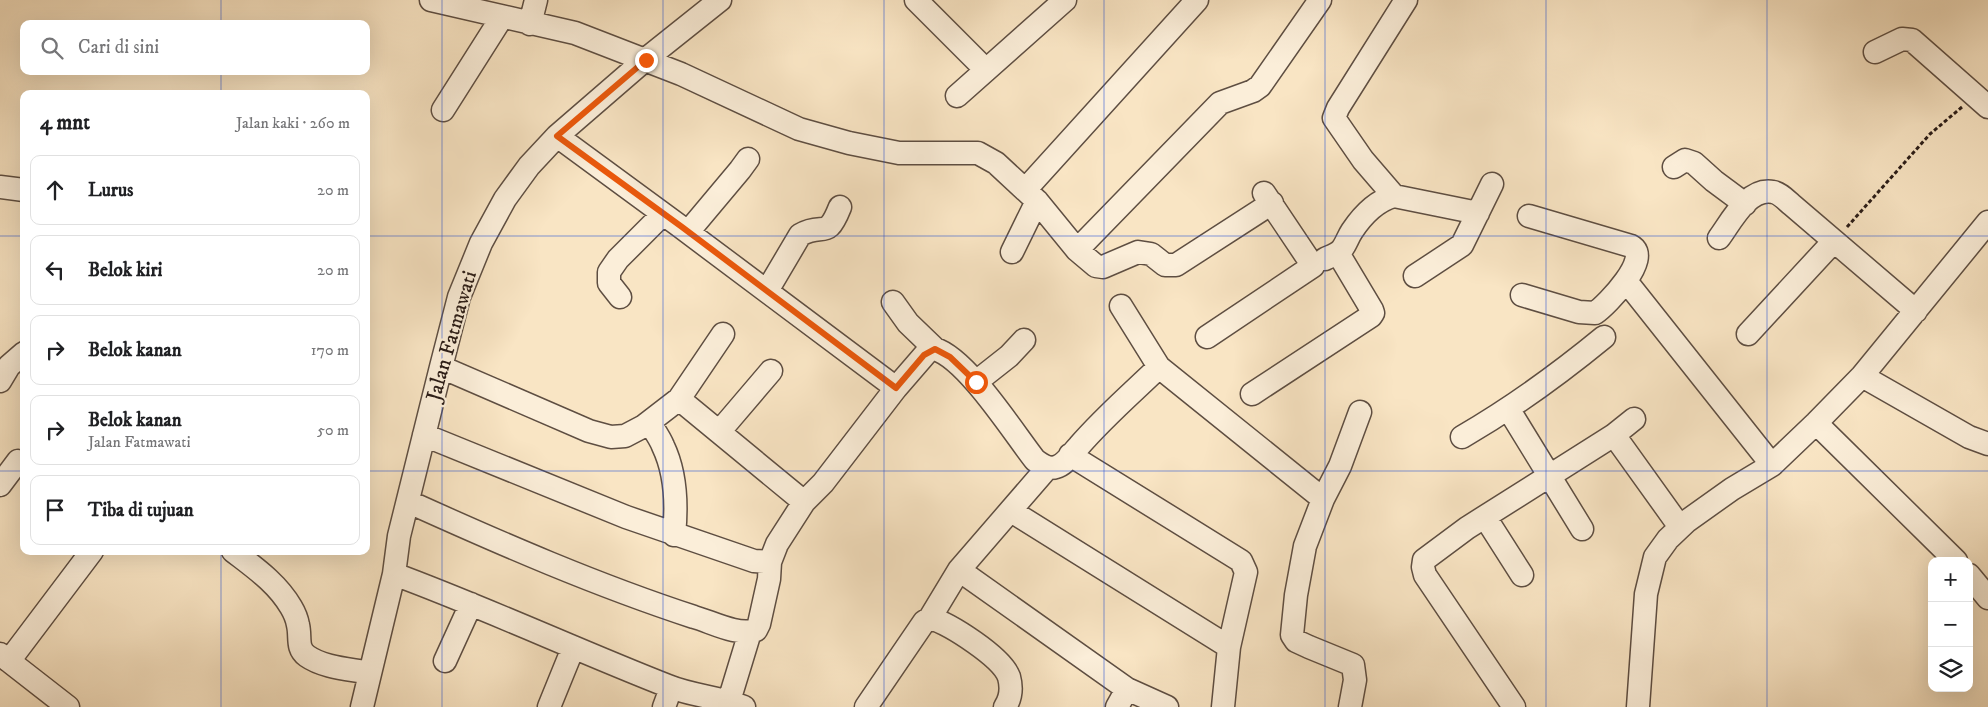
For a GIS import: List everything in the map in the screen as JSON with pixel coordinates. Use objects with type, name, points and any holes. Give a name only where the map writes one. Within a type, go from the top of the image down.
[{"type":"street","points":[[430,0],[575,33],[646,60],[799,129],[899,153],[978,153],[996,163],[1031,196],[1077,250],[1096,266],[1103,267],[1138,252],[1151,254],[1165,265],[1176,265],[1268,198],[1313,266]]},
{"type":"street","points":[[530,24],[536,0]]},
{"type":"street","name":"Jalan Fatmawati","points":[[362,707],[394,574],[399,536],[409,502],[441,367],[459,297],[481,243],[505,199],[529,166],[557,136],[720,0]]},
{"type":"street","points":[[916,0],[985,69]]},
{"type":"street","points":[[957,96],[985,69],[1065,0]]},
{"type":"street","points":[[1012,252],[1031,196],[1197,0]]},
{"type":"street","points":[[1077,250],[1220,103],[1248,93],[1260,86],[1320,0]]},
{"type":"street","points":[[1394,196],[1363,160],[1334,118],[1338,108],[1406,0]]},
{"type":"street","points":[[443,110],[502,17]]},
{"type":"street","points":[[1874,52],[1902,39],[1912,40],[1982,101]]},
{"type":"street","points":[[557,136],[896,388]]},
{"type":"street","points":[[688,232],[748,159]]},
{"type":"street","points":[[1674,167],[1685,160],[1694,163],[1745,204]]},
{"type":"street","points":[[1415,276],[1462,245],[1492,184]]},
{"type":"street","points":[[0,187],[20,190]]},
{"type":"street","points":[[1719,238],[1745,204],[1757,194],[1773,192],[1792,205],[1916,311]]},
{"type":"street","points":[[1207,337],[1313,266],[1338,253],[1365,215],[1378,202],[1394,196],[1478,213]]},
{"type":"street","points":[[767,291],[800,235],[806,232],[826,230],[831,226],[840,207]]},
{"type":"street","points":[[620,297],[609,283],[609,272],[618,259],[663,214]]},
{"type":"street","points":[[1522,295],[1578,312],[1595,313],[1610,300],[1626,281],[1636,263],[1638,254],[1635,248],[1529,216]]},
{"type":"street","points":[[1638,707],[1646,594],[1655,556],[1680,527],[1732,489],[1772,465],[1816,423],[1862,376],[1988,222]]},
{"type":"street","points":[[1748,334],[1834,241]]},
{"type":"street","points":[[1252,394],[1371,316],[1372,310],[1338,253]]},
{"type":"street","points":[[1626,281],[1772,465]]},
{"type":"street","points":[[893,302],[908,323],[935,349],[950,357],[976,382],[1036,460],[1041,465],[1048,467],[1056,467],[1070,455],[1087,436],[1159,367]]},
{"type":"street","points":[[1121,306],[1159,367],[1323,499]]},
{"type":"street","points":[[441,367],[589,431],[611,437],[625,436],[649,422],[679,399],[723,334]]},
{"type":"street","points":[[1462,437],[1509,410],[1604,337]]},
{"type":"street","points":[[976,382],[1008,356],[1024,340]]},
{"type":"street","points":[[409,502],[542,561],[676,611],[738,631],[750,632],[756,630],[759,624],[769,579],[770,562],[777,544],[804,502],[823,483],[896,388],[924,355],[935,349]]},
{"type":"street","points":[[0,380],[9,366],[20,356]]},
{"type":"street","points":[[719,432],[771,371]]},
{"type":"street","points":[[1862,376],[1969,437],[1988,444]]},
{"type":"street","points":[[679,399],[804,502]]},
{"type":"street","points":[[1509,410],[1551,475],[1582,529]]},
{"type":"street","points":[[1350,707],[1355,680],[1353,665],[1296,641],[1292,635],[1296,595],[1305,546],[1323,499],[1340,466],[1360,412]]},
{"type":"street","points":[[1514,707],[1426,576],[1423,567],[1424,560],[1431,553],[1485,516],[1614,435],[1634,419]]},
{"type":"street","points":[[649,422],[664,446],[672,473],[674,534]]},
{"type":"street","points":[[1816,423],[1952,557]]},
{"type":"street","points":[[424,435],[617,514],[754,561],[770,562]]},
{"type":"street","points":[[1614,435],[1680,527]]},
{"type":"street","points":[[1070,455],[1241,561],[1246,572],[1229,647],[1223,707]]},
{"type":"street","points":[[0,485],[18,461]]},
{"type":"street","points":[[866,707],[924,622],[930,618],[959,570],[1048,467]]},
{"type":"street","points":[[1010,511],[1229,647]]},
{"type":"street","points":[[1485,516],[1522,575]]},
{"type":"street","points":[[68,707],[4,658],[89,555]]},
{"type":"street","points":[[239,555],[270,579],[282,592],[293,609],[298,625],[300,648],[306,656],[318,663],[370,673]]},
{"type":"street","points":[[959,570],[1122,698],[1167,707]]},
{"type":"street","points":[[394,574],[471,604],[573,648],[667,697],[737,704],[750,632]]},
{"type":"street","points":[[1973,580],[1988,598]]},
{"type":"street","points":[[445,661],[471,604]]},
{"type":"street","points":[[930,618],[941,621],[977,644],[1003,667],[1009,676],[1011,704]]},
{"type":"street","points":[[549,707],[573,648]]},
{"type":"path","points":[[1834,241],[1930,134],[1982,101]]},
{"type":"route","points":[[646,60],[557,136],[682,227],[896,388],[924,355],[935,349],[950,357],[976,382]]}]
